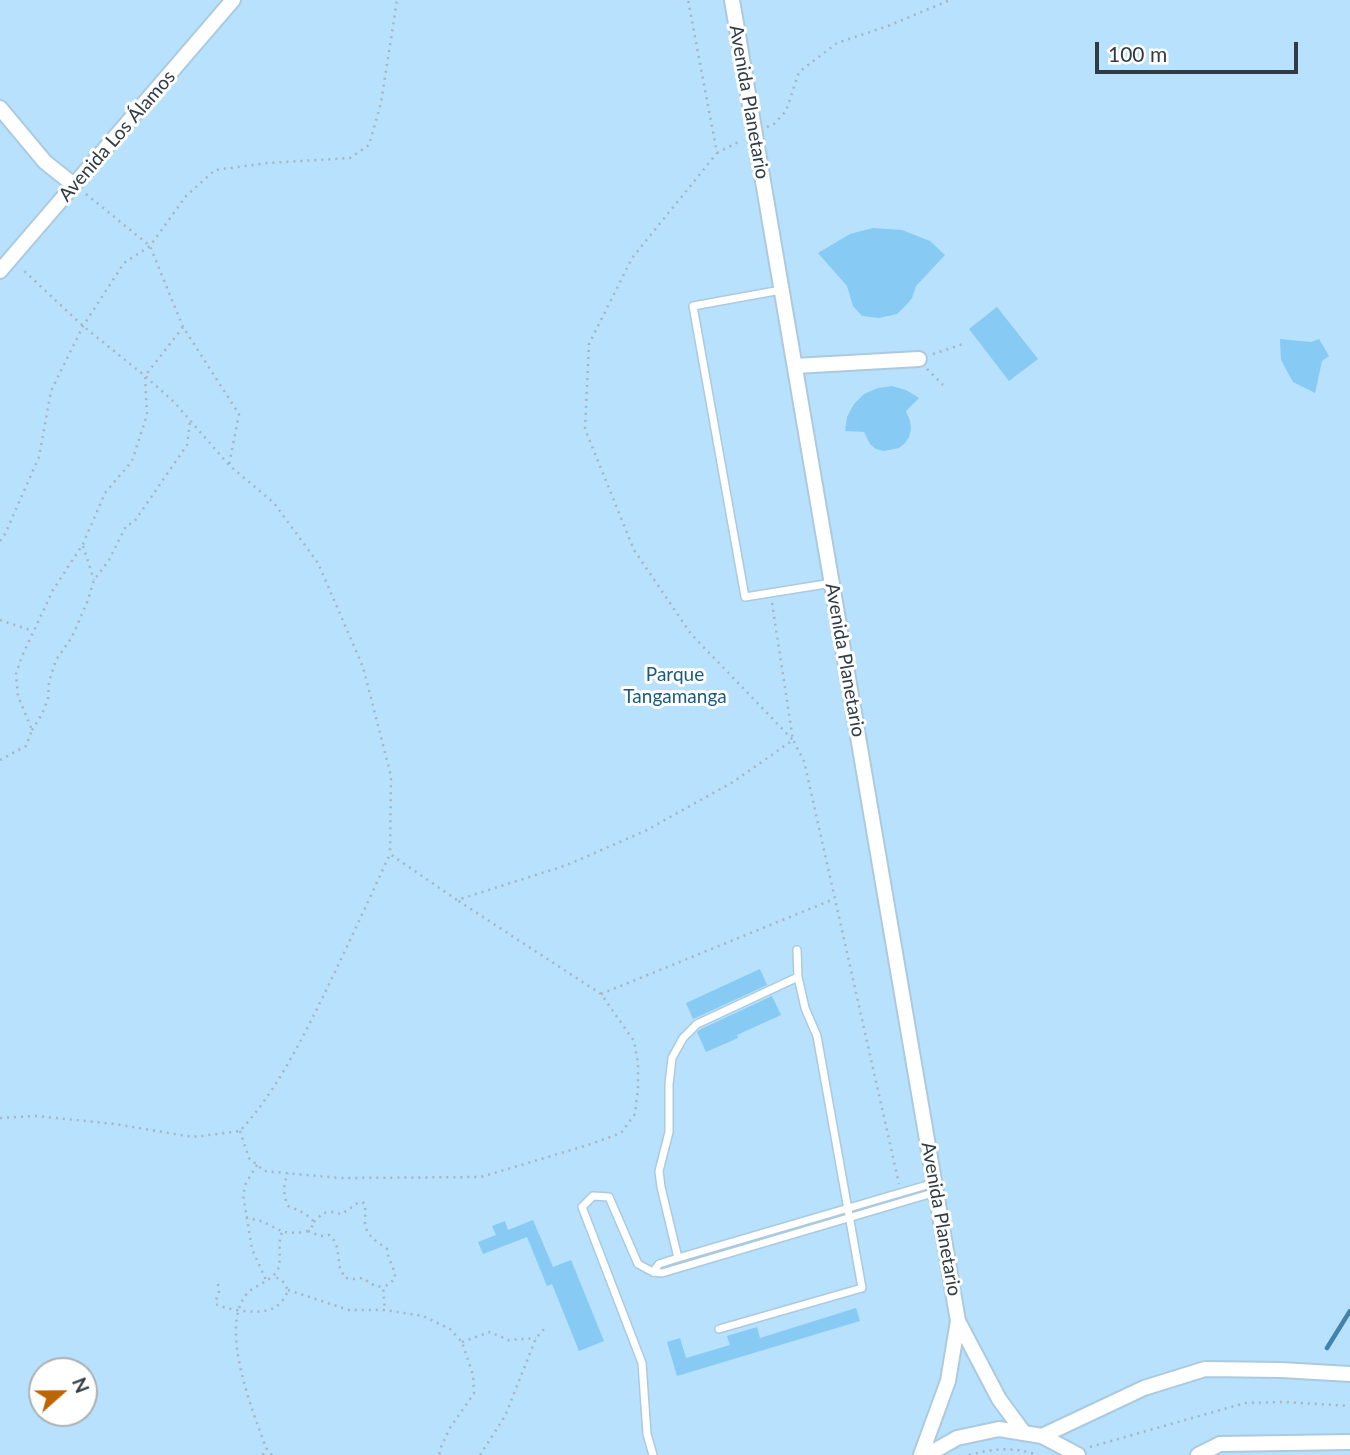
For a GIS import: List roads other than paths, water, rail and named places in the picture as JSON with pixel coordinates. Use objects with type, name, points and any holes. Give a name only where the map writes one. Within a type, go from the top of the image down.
[{"type":"street","name":"Avenida Los Álamos","points":[[0,271],[233,0]]},
{"type":"street","name":"Avenida Planetario","points":[[732,0],[958,1321],[999,1398],[1024,1433]]},
{"type":"street","points":[[0,108],[45,162],[74,185]]},
{"type":"street","points":[[795,366],[919,359]]},
{"type":"street","name":"Avenida Planetario","points":[[921,1455],[948,1381],[958,1321]]},
{"type":"street","points":[[1042,1436],[1144,1388],[1205,1369],[1350,1374]]},
{"type":"street","points":[[926,1455],[957,1438],[999,1429],[1042,1436],[1075,1454]]},
{"type":"street","points":[[1198,1455],[1220,1444],[1350,1442]]},
{"type":"street","points":[[1348,1455],[1350,1450]]},
{"type":"lane","points":[[782,289],[693,306],[746,597],[832,583]]},
{"type":"lane","points":[[719,1329],[862,1288],[817,1035],[805,1009],[798,977],[797,950]]},
{"type":"lane","points":[[678,1258],[659,1171],[668,1132],[672,1058],[683,1038],[697,1024],[798,977]]},
{"type":"lane","points":[[653,1272],[659,1264],[678,1258],[901,1192],[935,1187]]},
{"type":"lane","points":[[653,1455],[647,1434],[642,1363],[582,1207],[593,1196],[609,1197],[638,1264],[653,1272],[662,1273],[850,1218],[935,1187]]},
{"type":"waterway","points":[[1327,1348],[1350,1311]]},
{"type":"park label","name":"Parque Tangamanga","points":[[675,686]]}]
